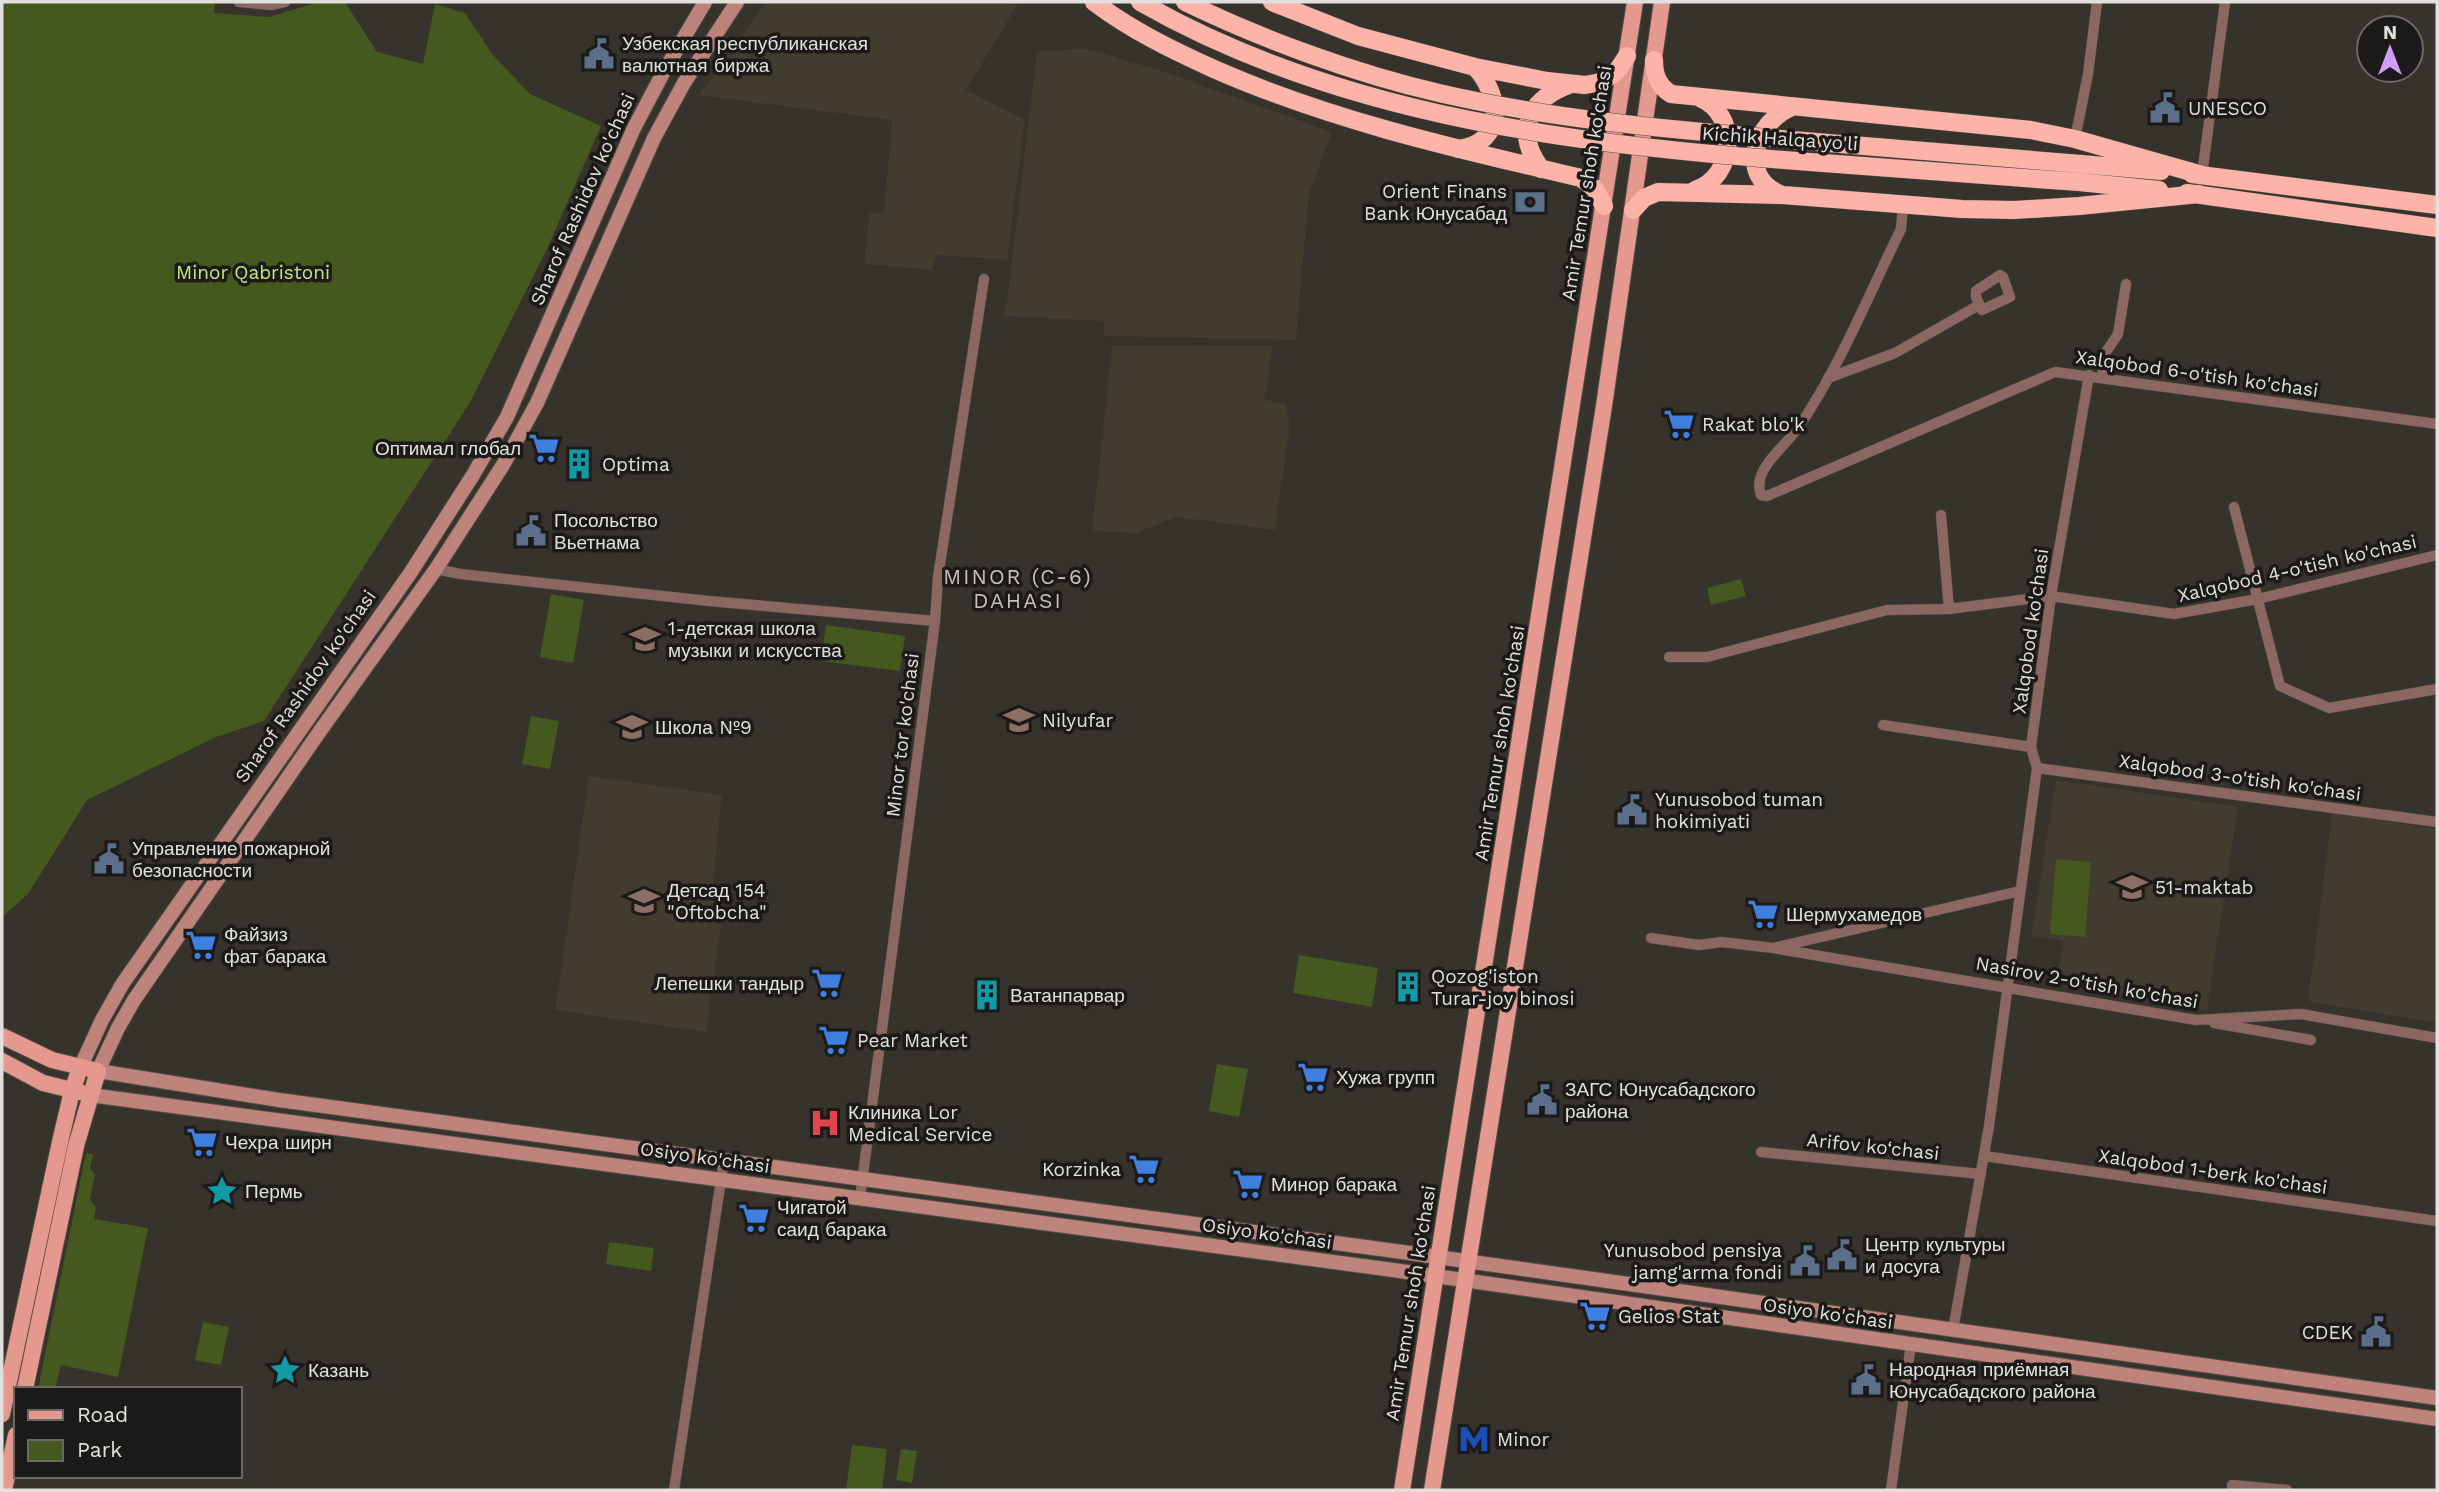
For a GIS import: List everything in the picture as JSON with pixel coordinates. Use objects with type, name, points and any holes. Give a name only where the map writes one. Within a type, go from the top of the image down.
[{"type":"highway","points":[[1094,2],[1134,30],[1245,83],[1347,118],[1455,149],[1581,178],[1595,189],[1604,206]]},
{"type":"highway","name":"Kichik Halqa yo'li","points":[[1140,2],[1211,38],[1340,87],[1391,103],[1472,121],[1562,136],[1660,149],[2080,173],[2202,175],[2437,205]]},
{"type":"highway","name":"Kichik Halqa yo'li","points":[[1185,2],[1239,26],[1355,69],[1436,93],[1490,104],[1565,116],[2080,173],[2199,194],[2437,228]]},
{"type":"highway","points":[[1272,2],[1358,36],[1475,67],[1571,84],[1594,84],[1608,79],[1627,56]]},
{"type":"highway","points":[[1654,60],[1655,75],[1662,88],[1671,94],[2031,130],[2075,132],[2202,175]]},
{"type":"highway","points":[[1455,149],[1470,147],[1482,140],[1494,117],[1491,89],[1475,67]]},
{"type":"highway","points":[[1541,169],[1528,146],[1528,120],[1544,97],[1571,84]]},
{"type":"highway","points":[[1688,192],[1698,190],[1713,181],[1722,170],[1727,154],[1726,131],[1721,116],[1708,101],[1698,97]]},
{"type":"highway","points":[[1783,195],[1769,189],[1759,179],[1756,149],[1770,120],[1779,112],[1792,107]]},
{"type":"highway","points":[[1633,210],[1651,194],[1688,192],[1783,195],[1962,209],[2021,210],[2199,194]]},
{"type":"main road","name":"Sharof Rashidov ko'chasi","points":[[2,1414],[72,1091],[102,1020],[123,983],[411,572],[492,443],[507,416],[635,128],[663,73],[705,2]]},
{"type":"main road","name":"Sharof Rashidov ko'chasi","points":[[25,1387],[76,1146],[98,1071],[118,1028],[134,1000],[320,731],[436,569],[503,465],[525,426],[654,138],[684,83],[737,2]]},
{"type":"main road","name":"Amir Temur shoh ko'chasi","points":[[1402,1490],[1635,2]]},
{"type":"main road","points":[[1432,1490],[1590,491],[1662,2]]},
{"type":"main road","points":[[1560,487],[1590,491]]},
{"type":"main road","points":[[1480,998],[1493,1005],[1511,1000]]},
{"type":"main road","points":[[2,1036],[36,1053],[80,1068],[98,1071]]},
{"type":"main road","points":[[2,1061],[43,1083],[90,1095]]},
{"type":"main road","name":"Osiyo ko'chasi","points":[[98,1071],[279,1100],[1468,1261],[2437,1398]]},
{"type":"main road","name":"Osiyo ko'chasi","points":[[90,1095],[1465,1280],[2437,1419]]},
{"type":"main road","points":[[4,1490],[14,1444]]},
{"type":"street","points":[[239,2],[271,5],[285,2]]},
{"type":"street","points":[[2075,132],[2088,74],[2097,2]]},
{"type":"street","points":[[2202,175],[2225,2]]},
{"type":"street","points":[[1828,377],[1901,229],[1903,205]]},
{"type":"street","name":"Minor tor ko'chasi","points":[[860,1198],[947,510],[984,279]]},
{"type":"street","points":[[2102,377],[2106,352],[2118,334],[2126,284]]},
{"type":"street","points":[[1828,377],[1895,353],[1979,305]]},
{"type":"street","name":"Xalqobod 6-o'tish ko'chasi","points":[[1828,377],[1797,429],[1762,471],[1759,490],[1761,495],[1767,496],[2055,372],[2437,424]]},
{"type":"street","name":"Xalqobod ko'chasi","points":[[1953,1330],[1984,1156],[2008,987],[2037,768],[2031,747],[2051,596],[2089,375]]},
{"type":"street","points":[[2234,507],[2280,686],[2329,708],[2437,689]]},
{"type":"street","points":[[1941,515],[1949,609]]},
{"type":"street","name":"Xalqobod 4-o'tish ko'chasi","points":[[1669,657],[1707,657],[1887,610],[1949,609],[2051,596],[2174,614],[2258,599],[2437,555]]},
{"type":"street","points":[[436,569],[709,601],[935,621]]},
{"type":"street","points":[[1883,725],[2031,747]]},
{"type":"street","name":"Xalqobod 3-o'tish ko'chasi","points":[[2037,768],[2437,822]]},
{"type":"street","points":[[1651,938],[1699,945],[1722,942],[1773,948],[2020,891]]},
{"type":"street","name":"Nasirov 2-o'tish ko'chasi","points":[[1773,948],[2196,1020],[2301,1014],[2437,1038]]},
{"type":"street","points":[[2196,1020],[2311,1040]]},
{"type":"street","name":"Arifov ko‘chasi","points":[[1761,1152],[1981,1174]]},
{"type":"street","name":"Xalqobod 1-berk ko'chasi","points":[[1984,1156],[2437,1220]]},
{"type":"street","points":[[674,1490],[724,1160]]},
{"type":"street","points":[[1891,1490],[1911,1344]]},
{"type":"street","points":[[2232,1490],[2232,1485],[2287,1490]]},
{"type":"shaded area","points":[[766,2],[1019,2],[966,90],[1025,120],[1007,260],[937,255],[932,270],[864,264],[869,214],[884,212],[892,120],[699,95]]},
{"type":"shaded area","points":[[1089,49],[1171,74],[1332,132],[1309,195],[1296,340],[1104,336],[1104,321],[1003,316],[1037,51]]},
{"type":"shaded area","points":[[1112,346],[1273,346],[1265,400],[1286,404],[1290,427],[1275,530],[1177,517],[1136,533],[1092,531]]},
{"type":"shaded area","name":"Детсад 154 \"Oftobcha\"","points":[[589,776],[722,795],[712,897],[724,904],[706,1032],[555,1010]]},
{"type":"shaded area","name":"51-maktab","points":[[2056,780],[2238,807],[2207,1010],[2100,993],[2101,980],[2058,974],[2063,941],[2031,936]]},
{"type":"shaded area","points":[[2332,813],[2437,829],[2437,1023],[2308,1001]]},
{"type":"green space","name":"Minor Qabristoni","points":[[2,2],[215,2],[214,13],[269,17],[319,2],[345,2],[377,52],[423,64],[435,4],[465,13],[493,55],[530,94],[601,126],[547,249],[469,404],[264,721],[216,737],[87,800],[28,894],[2,917]]},
{"type":"green space","points":[[1741,579],[1746,596],[1711,605],[1707,588]]},
{"type":"green space","points":[[551,594],[584,600],[573,663],[540,657]]},
{"type":"green space","points":[[826,625],[905,636],[900,671],[821,661]]},
{"type":"green space","points":[[531,716],[559,721],[550,769],[522,764]]},
{"type":"green space","points":[[2056,859],[2091,862],[2085,937],[2050,934]]},
{"type":"green space","points":[[1299,955],[1378,968],[1372,1007],[1293,993]]},
{"type":"green space","points":[[1217,1064],[1248,1069],[1239,1117],[1209,1111]]},
{"type":"green space","points":[[86,1153],[93,1154],[90,1169],[95,1174],[90,1199],[96,1208],[94,1219],[148,1228],[118,1377],[61,1365],[56,1387],[38,1387]]},
{"type":"green space","points":[[609,1242],[654,1248],[651,1271],[606,1264]]},
{"type":"green space","points":[[203,1322],[229,1327],[221,1365],[195,1360]]},
{"type":"green space","points":[[852,1445],[887,1449],[882,1490],[846,1490]]},
{"type":"green space","points":[[901,1449],[917,1451],[912,1483],[896,1480]]},
{"type":"place","name":"Узбекская республиканская валютная биржа","points":[[599,54]]},
{"type":"place","name":"UNESCO","points":[[2165,108]]},
{"type":"place","name":"Orient Finans Bank Юнусабад","points":[[1530,202]]},
{"type":"place","name":"Rakat blo'k","points":[[1679,424]]},
{"type":"place","name":"Оптимал глобал","points":[[544,448]]},
{"type":"place","name":"Optima","points":[[579,464]]},
{"type":"place","name":"Посольство Вьетнама","points":[[531,531]]},
{"type":"place","name":"1-детская школа музыки и искусства","points":[[645,639]]},
{"type":"place","name":"Nilyufar","points":[[1019,720]]},
{"type":"place","name":"Школа №9","points":[[632,727]]},
{"type":"place","name":"Yunusobod tuman hokimiyati","points":[[1632,810]]},
{"type":"place","name":"Управление пожарной безопасности","points":[[109,859]]},
{"type":"place","name":"51-maktab","points":[[2132,887]]},
{"type":"place","name":"Детсад 154 \"Oftobcha\"","points":[[644,901]]},
{"type":"place","name":"Шермухамедов","points":[[1763,914]]},
{"type":"place","name":"Файзиз фат барака","points":[[201,945]]},
{"type":"place","name":"Лепешки тандыр","points":[[827,983]]},
{"type":"place","name":"Qozog'iston Turar-joy binosi","points":[[1408,987]]},
{"type":"place","name":"Ватанпарвар","points":[[987,995]]},
{"type":"place","name":"Pear Market","points":[[834,1040]]},
{"type":"place","name":"Хужа групп","points":[[1313,1077]]},
{"type":"place","name":"ЗАГС Юнусабадского района","points":[[1542,1100]]},
{"type":"place","name":"Клиника Lor Medical Service","points":[[825,1123]]},
{"type":"place","name":"Чехра ширн","points":[[202,1142]]},
{"type":"place","name":"Korzinka","points":[[1144,1169]]},
{"type":"place","name":"Минор барака","points":[[1248,1184]]},
{"type":"place","name":"Пермь","points":[[222,1191]]},
{"type":"place","name":"Чигатой саид барака","points":[[754,1218]]},
{"type":"place","name":"Центр культуры и досуга","points":[[1842,1255]]},
{"type":"place","name":"Yunusobod pensiya jamg'arma fondi","points":[[1805,1261]]},
{"type":"place","name":"Gelios Stat","points":[[1595,1316]]},
{"type":"place","name":"CDEK","points":[[2376,1332]]},
{"type":"place","name":"Казань","points":[[285,1370]]},
{"type":"place","name":"Народная приёмная Юнусабадского района","points":[[1866,1380]]},
{"type":"place","name":"Minor","points":[[1474,1439]]},
{"type":"district","name":"MINOR (C-6) DAHASI","points":[[1018,589]]}]
